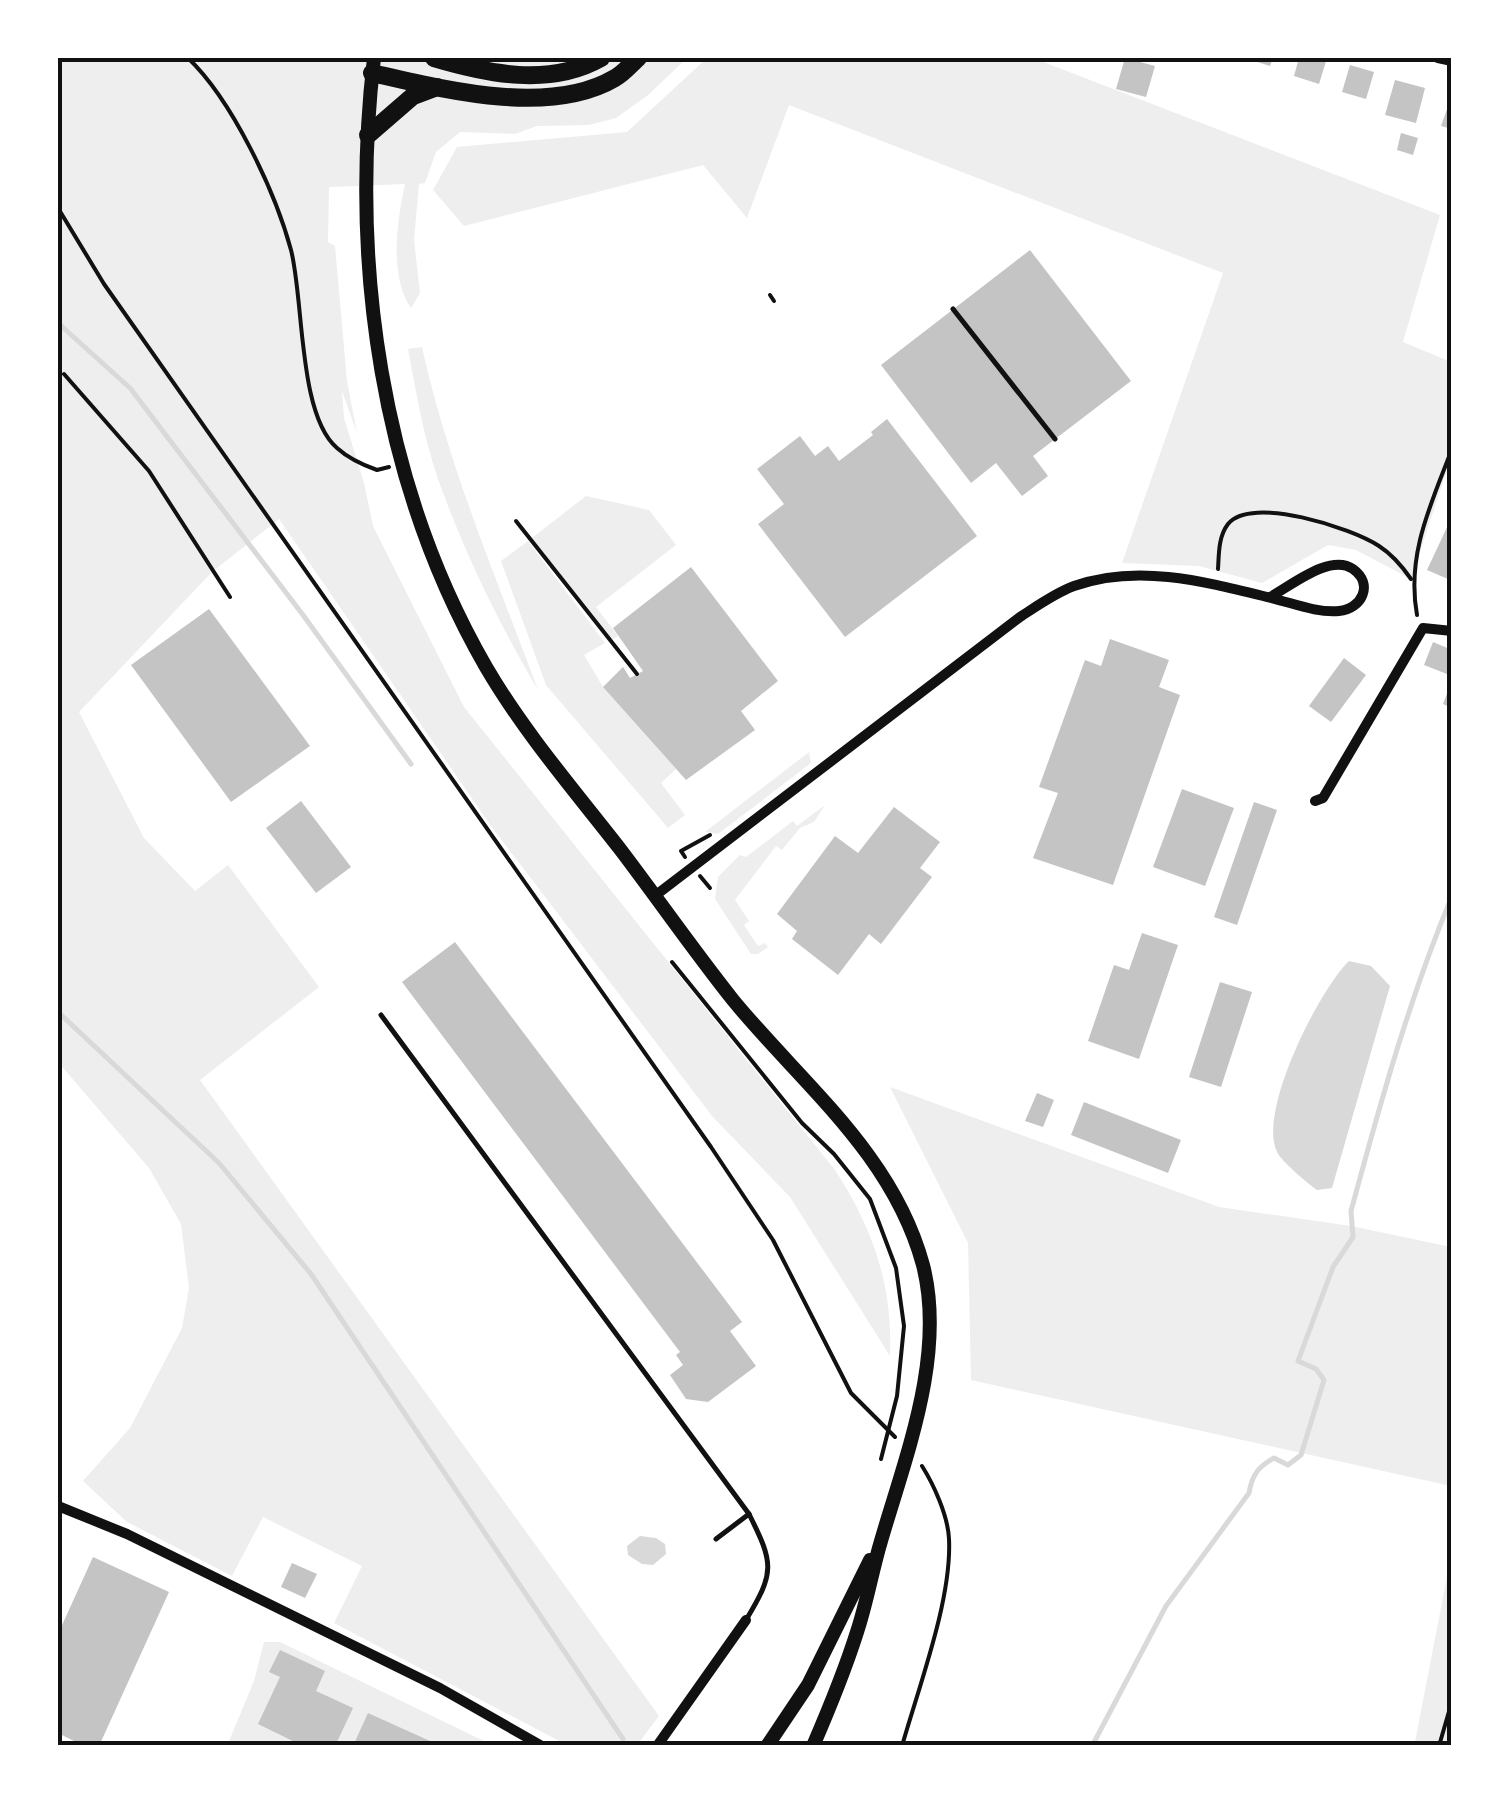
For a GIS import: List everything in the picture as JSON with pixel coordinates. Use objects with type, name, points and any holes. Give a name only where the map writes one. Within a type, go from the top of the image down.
[{"type":"highway","points":[[434,58],[530,76],[557,74],[601,58]]},
{"type":"highway","points":[[373,66],[437,88],[535,98],[588,90],[617,77],[638,58]]},
{"type":"highway","points":[[368,134],[413,96],[437,88]]},
{"type":"main road","points":[[373,66],[366,243],[381,366],[403,464],[424,531],[455,606],[487,669],[528,731],[730,996],[778,1054],[840,1115],[876,1164],[907,1223],[924,1267],[928,1346],[923,1389],[857,1632],[812,1746]]},
{"type":"main road","points":[[767,1746],[808,1685],[880,1542]]},
{"type":"street","points":[[1438,58],[1452,62]]},
{"type":"street","points":[[656,895],[1020,616],[1072,586],[1122,575],[1148,574],[1336,612],[1356,605],[1364,594],[1364,580],[1358,572],[1338,564],[1270,597]]},
{"type":"street","points":[[1315,800],[1323,798],[1423,628],[1452,631]]},
{"type":"street","points":[[58,1506],[128,1534],[440,1688],[520,1740],[542,1746]]},
{"type":"street","points":[[656,1746],[746,1620]]},
{"type":"lane","points":[[953,309],[1055,439]]},
{"type":"lane","points":[[381,1016],[749,1514],[768,1552],[767,1586],[746,1620]]},
{"type":"lane","points":[[716,1539],[749,1514]]},
{"type":"path","points":[[188,58],[208,77],[275,201],[292,254],[315,412],[334,446],[361,464],[376,470],[403,464]]},
{"type":"path","points":[[58,208],[104,284],[711,1147],[773,1240],[803,1296]]},
{"type":"path","points":[[64,374],[149,471],[230,598]]},
{"type":"path","points":[[1423,628],[1411,579],[1425,521],[1452,449]]},
{"type":"path","points":[[1216,585],[1220,539],[1228,524],[1243,513],[1267,510],[1359,535],[1400,563],[1411,579]]},
{"type":"path","points":[[516,521],[637,674]]},
{"type":"path","points":[[672,962],[790,1109],[870,1199],[896,1268],[904,1326],[898,1396],[881,1459]]},
{"type":"path","points":[[1440,1746],[1452,1702]]},
{"type":"shaded area","points":[[58,58],[687,58],[648,95],[616,118],[589,125],[537,126],[515,134],[460,132],[436,152],[425,183],[419,184],[414,240],[420,293],[411,308],[397,265],[405,184],[329,187],[328,242],[335,246],[347,381],[357,433],[342,391],[344,418],[373,526],[464,707],[835,1170],[848,1192],[878,1258],[888,1306],[890,1356],[790,1197],[712,1116],[491,826],[279,519],[212,572],[79,712],[144,838],[195,891],[228,865],[319,987],[200,1080],[659,1716],[637,1745],[567,1745],[334,1623],[362,1566],[263,1517],[232,1576],[127,1522],[83,1481],[130,1428],[182,1328],[189,1288],[181,1224],[149,1168],[58,1062]]},
{"type":"shaded area","points":[[707,58],[1033,58],[1440,215],[1403,342],[1451,362],[1451,458],[1411,579],[1356,550],[1328,545],[1262,583],[1199,566],[1122,563],[1223,273],[789,105],[747,218],[703,165],[464,226],[433,190],[457,147],[627,132]]},
{"type":"shaded area","points":[[422,347],[459,478],[538,690],[482,585],[437,476],[408,349]]},
{"type":"shaded area","points":[[586,496],[649,510],[676,545],[596,607],[618,636],[611,640],[532,538]]},
{"type":"shaded area","points":[[528,541],[605,643],[584,655],[603,687],[676,769],[661,783],[685,815],[668,828],[546,685],[501,561]]},
{"type":"shaded area","points":[[809,752],[811,763],[718,834],[705,832]]},
{"type":"shaded area","points":[[825,805],[814,822],[800,828],[782,850],[776,846],[735,900],[749,921],[744,925],[758,946],[765,943],[768,947],[751,954],[715,899],[718,877],[740,855],[746,857],[793,821],[797,826]]},
{"type":"shaded area","points":[[1349,961],[1371,966],[1390,986],[1332,1188],[1317,1190],[1277,1152],[1273,1133],[1276,1109],[1294,1052],[1322,997]]},
{"type":"shaded area","points":[[890,1087],[1219,1207],[1351,1226],[1451,1247],[1451,1486],[971,1380],[968,1243]]},
{"type":"shaded area","points":[[640,1536],[665,1544],[666,1554],[653,1565],[642,1564],[628,1555],[627,1546]]},
{"type":"shaded area","points":[[1451,1556],[1451,1745],[1414,1746],[1415,1742]]},
{"type":"shaded area","points":[[264,1642],[280,1642],[492,1745],[227,1746],[254,1681]]},
{"type":"building","points":[[1125,58],[1155,66],[1146,97],[1116,89]]},
{"type":"building","points":[[1245,58],[1273,58],[1270,66]]},
{"type":"building","points":[[1299,58],[1327,58],[1319,84],[1294,76]]},
{"type":"building","points":[[1350,65],[1374,72],[1366,99],[1342,92]]},
{"type":"building","points":[[1395,80],[1425,88],[1416,123],[1385,115]]},
{"type":"building","points":[[1452,95],[1452,129],[1441,126]]},
{"type":"building","points":[[1401,133],[1418,138],[1413,155],[1397,150]]},
{"type":"building","points":[[1030,250],[1131,381],[1033,456],[1048,476],[1022,496],[996,463],[971,483],[881,365]]},
{"type":"building","points":[[887,419],[977,536],[845,637],[758,524],[784,504],[757,469],[800,436],[815,456],[828,446],[839,461]]},
{"type":"building","points":[[1449,523],[1452,571],[1448,579],[1427,570]]},
{"type":"building","points":[[691,567],[778,681],[741,711],[755,730],[686,780],[603,687],[623,667],[630,678],[643,671],[613,628]]},
{"type":"building","points":[[209,609],[310,746],[231,802],[131,665]]},
{"type":"building","points":[[1110,639],[1169,660],[1159,687],[1180,695],[1113,885],[1033,858],[1058,793],[1039,787],[1085,660],[1101,666]]},
{"type":"building","points":[[1433,642],[1452,650],[1452,676],[1424,665]]},
{"type":"building","points":[[1344,658],[1366,675],[1331,722],[1309,706]]},
{"type":"building","points":[[1452,683],[1452,708],[1443,704]]},
{"type":"building","points":[[1182,789],[1234,808],[1205,886],[1153,867]]},
{"type":"building","points":[[301,801],[351,867],[316,893],[266,828]]},
{"type":"building","points":[[1254,802],[1277,810],[1237,925],[1214,917]]},
{"type":"building","points":[[894,807],[940,842],[920,868],[932,877],[881,944],[869,934],[838,975],[792,939],[797,931],[777,914],[835,836],[858,853]]},
{"type":"building","points":[[1142,933],[1178,945],[1139,1059],[1088,1041],[1114,965],[1129,970]]},
{"type":"building","points":[[455,942],[742,1322],[730,1331],[756,1366],[708,1402],[686,1399],[670,1375],[683,1365],[676,1355],[680,1352],[402,982]]},
{"type":"building","points":[[1220,982],[1252,992],[1221,1087],[1189,1077]]},
{"type":"building","points":[[1037,1093],[1054,1100],[1043,1127],[1025,1121]]},
{"type":"building","points":[[1084,1102],[1181,1140],[1168,1173],[1071,1135]]},
{"type":"building","points":[[93,1557],[169,1592],[99,1746],[84,1746],[58,1733],[58,1634]]},
{"type":"building","points":[[292,1563],[317,1574],[305,1598],[281,1587]]},
{"type":"building","points":[[280,1650],[325,1671],[316,1691],[353,1708],[335,1746],[303,1746],[258,1724],[280,1677],[269,1672]]},
{"type":"building","points":[[368,1713],[441,1746],[353,1746]]},
{"type":"waterway","points":[[58,323],[130,388],[411,764]]},
{"type":"waterway","points":[[1092,1746],[1166,1606],[1249,1493],[1257,1472],[1274,1458],[1288,1465],[1301,1455],[1324,1380],[1316,1369],[1298,1361],[1333,1267],[1353,1237],[1351,1211],[1384,1091],[1452,896]]},
{"type":"waterway","points":[[58,1012],[219,1163],[311,1274],[623,1739]]}]
